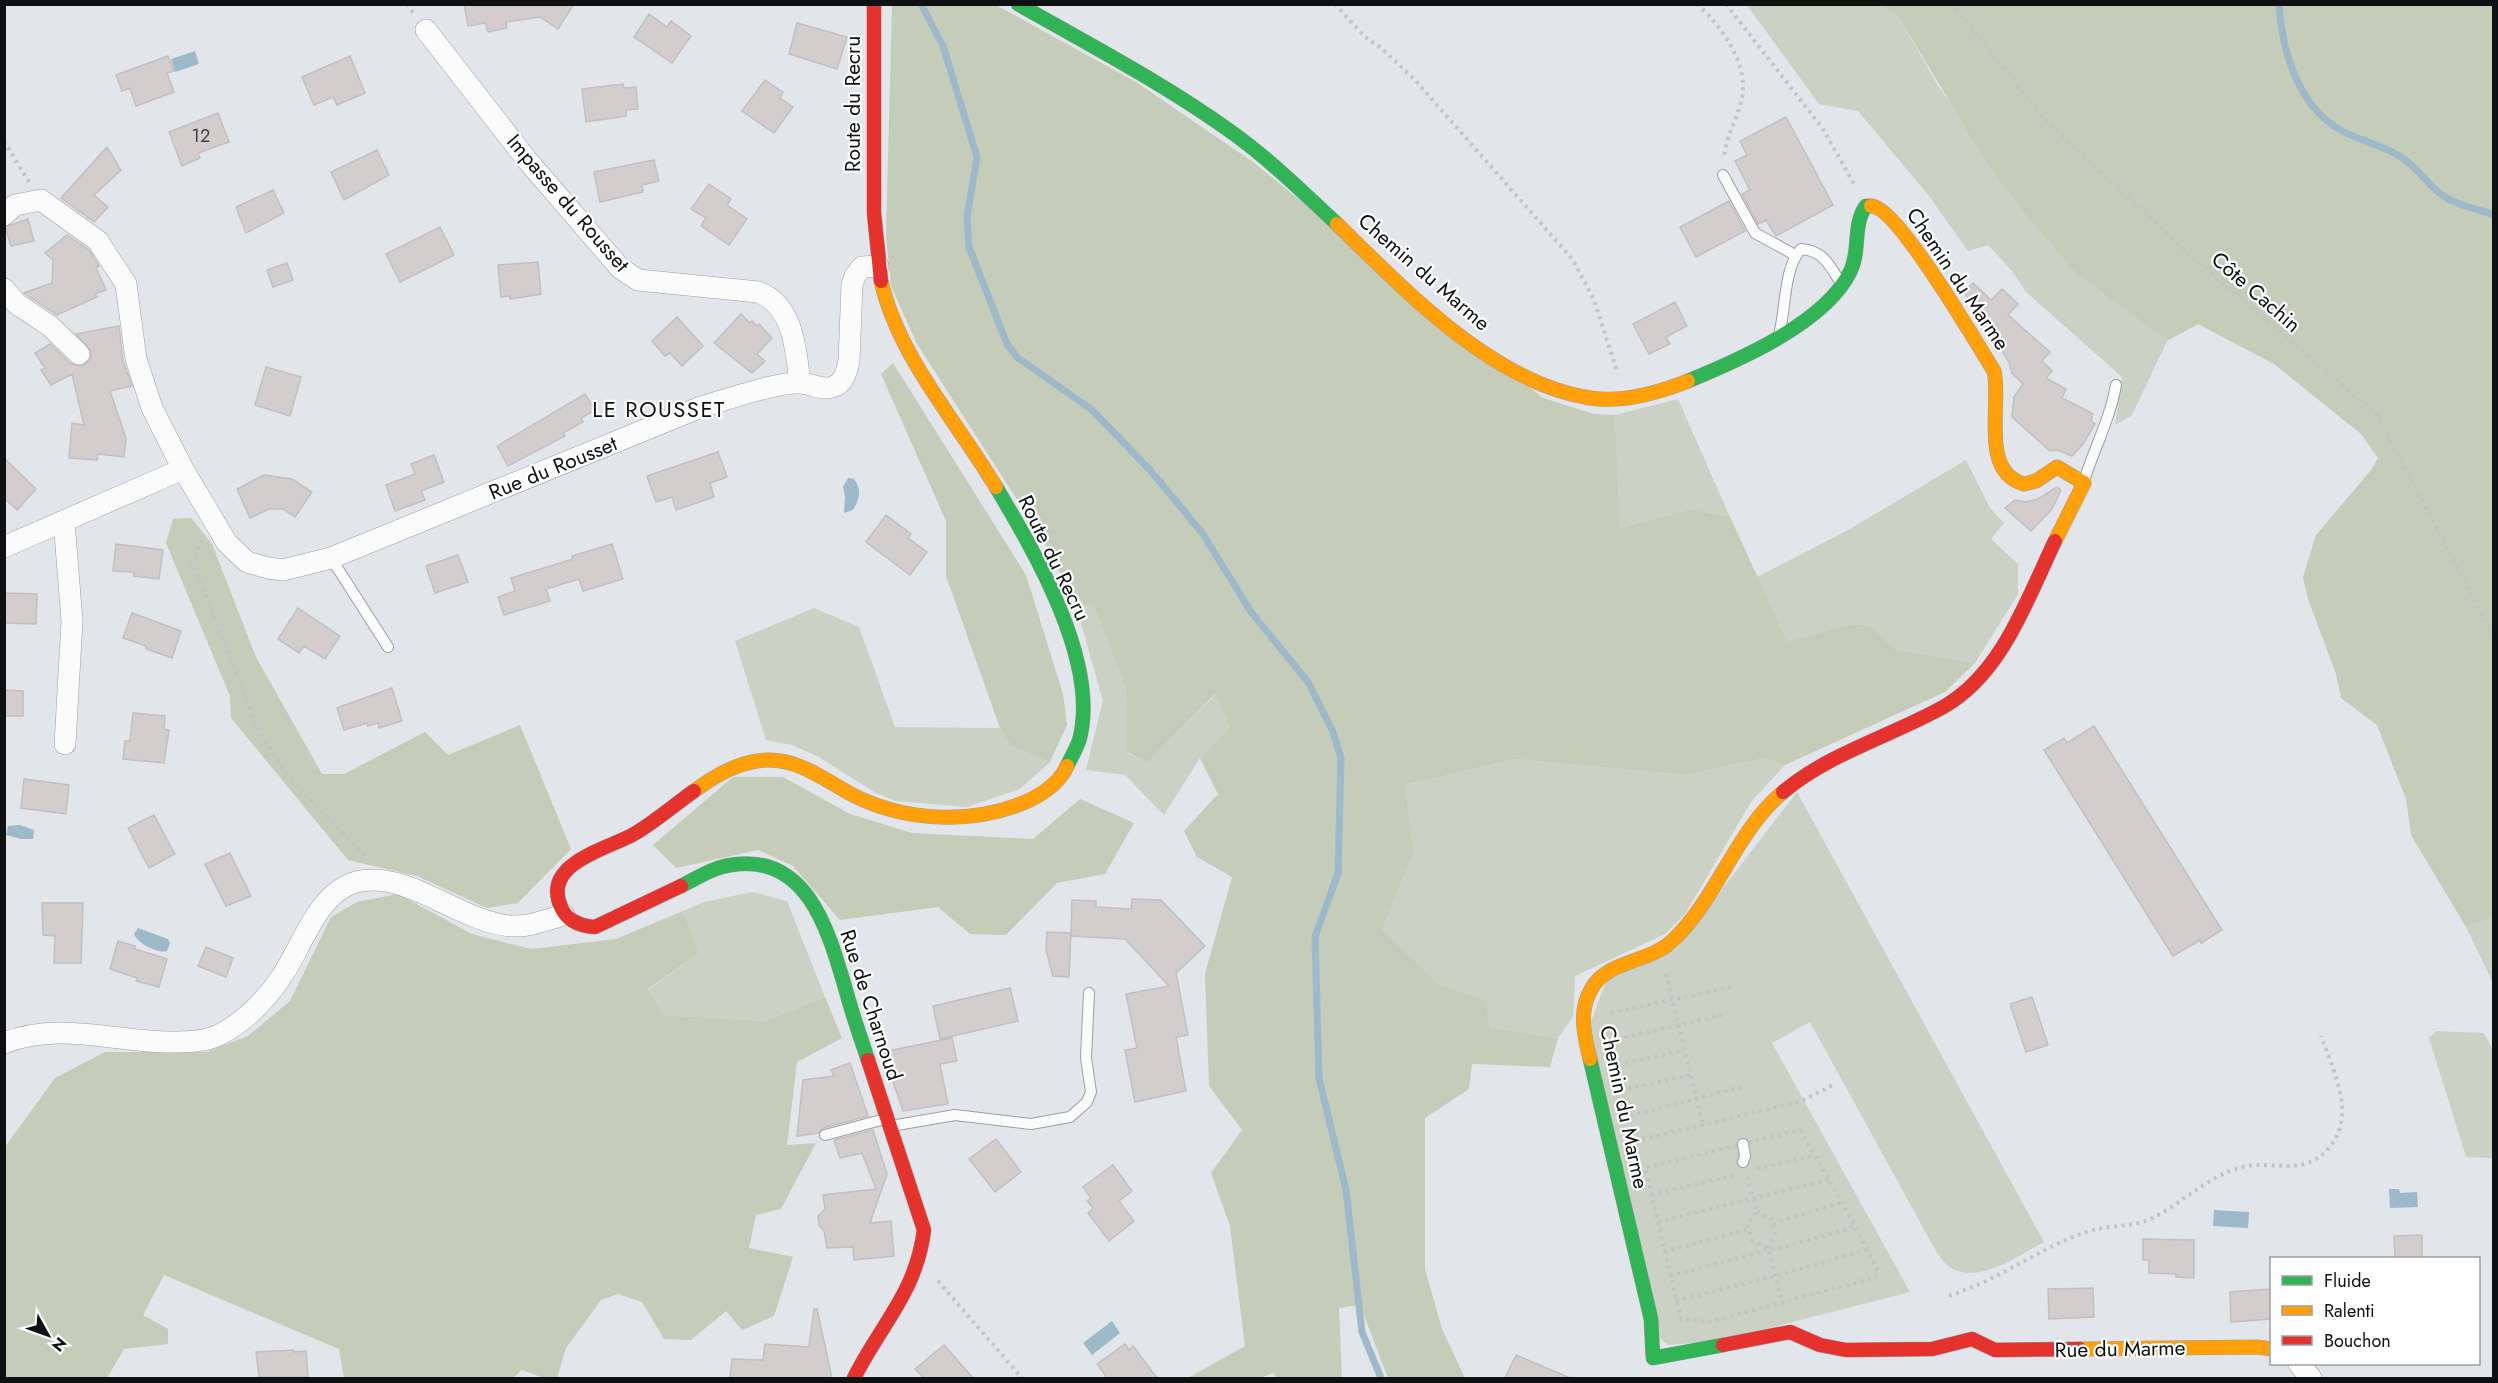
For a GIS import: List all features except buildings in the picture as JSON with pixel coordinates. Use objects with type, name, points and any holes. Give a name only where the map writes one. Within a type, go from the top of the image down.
[{"type":"street","name":"Route du Recru","points":[[564,915],[558,901],[557,891],[562,877],[578,860],[633,834],[662,816],[714,777],[752,762],[777,760],[795,764],[877,806],[900,812],[957,816],[1016,807],[1034,800],[1050,788],[1066,770],[1075,751],[1082,729],[1084,710],[1073,651],[1059,609],[1000,495],[904,344],[891,318],[874,240],[874,4]]},
{"type":"street","name":"Chemin du Marme","points":[[1018,4],[1210,116],[1262,155],[1415,297],[1477,347],[1514,370],[1559,392],[1590,399],[1622,399],[1690,382],[1778,336],[1827,305],[1854,264],[1858,250],[1859,213],[1866,206],[1877,206],[1888,214],[1911,242],[1995,371],[1997,382],[1996,452],[2007,474],[2016,482],[2025,485],[2057,467],[2084,483],[2008,638],[1993,661],[1975,681],[1946,705],[1822,765],[1796,781],[1773,800],[1752,827],[1687,926],[1668,945],[1604,975],[1593,985],[1584,1002],[1584,1035],[1651,1319],[1653,1358],[1790,1332]]},
{"type":"street","name":"Impasse du Rousset","points":[[426,30],[527,160],[620,268],[638,280],[758,292],[775,302],[788,321],[794,338],[800,383]]},
{"type":"street","name":"Rue du Rousset","points":[[41,200],[98,241],[126,284],[136,359],[152,408],[220,534],[236,554],[254,565],[283,570],[331,558],[700,407],[800,383],[830,388],[837,385],[843,378],[849,361],[852,285],[855,276],[862,267],[878,266]]},
{"type":"street","points":[[4,215],[15,205],[41,200]]},
{"type":"street","points":[[4,289],[17,304],[50,326],[79,354]]},
{"type":"street","points":[[4,547],[183,469]]},
{"type":"street","points":[[64,520],[72,621],[65,744]]},
{"type":"street","name":"Rue de Charnoud","points":[[564,915],[575,923],[593,927],[607,923],[720,867],[739,862],[757,863],[783,872],[800,886],[813,903],[822,922],[924,1230],[917,1272],[854,1378]]},
{"type":"street","points":[[4,1043],[20,1036],[42,1033],[68,1033],[150,1042],[200,1041],[217,1036],[236,1025],[269,994],[283,975],[310,923],[321,908],[355,882],[388,880],[475,916],[509,926],[532,925],[564,915]]},
{"type":"street","name":"Rue du Marme","points":[[1790,1332],[1820,1345],[1866,1352],[1932,1349],[1971,1339],[1995,1350],[2257,1347],[2270,1349]]},
{"type":"street","points":[[2300,1365],[2311,1378]]},
{"type":"lane","points":[[1723,175],[1755,233],[1795,255]]},
{"type":"lane","points":[[1778,336],[1789,275],[1795,255],[1801,249],[1814,249],[1827,261],[1842,285]]},
{"type":"lane","points":[[2084,483],[2093,452],[2111,412],[2116,385]]},
{"type":"lane","points":[[331,558],[388,647]]},
{"type":"lane","points":[[825,1135],[888,1122],[955,1115],[1031,1124],[1070,1117],[1087,1102],[1091,1092],[1086,1058],[1089,993]]},
{"type":"lane","points":[[1737,1146],[1745,1156],[1743,1162]]},
{"type":"path","points":[[1335,4],[1364,36],[1416,81],[1573,260],[1594,300],[1618,373],[1622,399]]},
{"type":"path","points":[[1697,4],[1730,43],[1741,67],[1744,87],[1741,102],[1724,146],[1723,175]]},
{"type":"path","points":[[1726,4],[1823,129],[1866,206]]},
{"type":"path","name":"Côte Cachin","points":[[1950,4],[1968,23],[2047,122],[2198,262],[2377,416],[2493,637]]},
{"type":"path","points":[[4,141],[41,200]]},
{"type":"path","points":[[213,518],[192,562],[261,736],[290,778],[388,880]]},
{"type":"path","points":[[1656,975],[1665,971],[1703,1125]]},
{"type":"path","points":[[1611,1013],[1735,986]]},
{"type":"path","points":[[1608,1018],[1615,1005]]},
{"type":"path","points":[[1610,1041],[1726,1014]]},
{"type":"path","points":[[1608,1033],[1612,1049]]},
{"type":"path","points":[[1949,1296],[2091,1231],[2146,1221],[2170,1209],[2220,1176],[2239,1168],[2260,1164],[2302,1166],[2315,1160],[2332,1145],[2341,1127],[2343,1109],[2338,1084],[2321,1036]]},
{"type":"path","points":[[1616,1065],[1685,1050]]},
{"type":"path","points":[[1614,1057],[1617,1073]]},
{"type":"path","points":[[1621,1090],[1691,1075]]},
{"type":"path","points":[[1619,1082],[1623,1099]]},
{"type":"path","points":[[1627,1116],[1745,1086]]},
{"type":"path","points":[[1631,1133],[1633,1142],[1802,1101],[1833,1086]]},
{"type":"path","points":[[1625,1107],[1629,1125]]},
{"type":"path","points":[[1800,1130],[1830,1179],[1878,1271],[1874,1278],[1709,1322],[1681,1319],[1645,1168],[1800,1130]]},
{"type":"path","points":[[1670,1276],[1756,1254],[1768,1248],[1775,1234],[1773,1224],[1771,1219],[1757,1211],[1743,1162],[1736,1160],[1737,1146]]},
{"type":"path","points":[[1658,1222],[1830,1179]]},
{"type":"path","points":[[1773,1224],[1843,1202]]},
{"type":"path","points":[[1757,1211],[1747,1225],[1752,1240],[1776,1250],[1855,1227]]},
{"type":"path","points":[[1665,1252],[1749,1229]]},
{"type":"path","points":[[1768,1248],[1790,1332]]},
{"type":"path","points":[[1676,1301],[1867,1250]]},
{"type":"path","points":[[920,1260],[1022,1378]]},
{"type":"shaded area","points":[[1747,5],[1881,5],[1898,16],[1940,89],[2077,274],[2167,341],[2132,415],[2115,425],[2122,377],[2026,292],[2012,271],[1988,245],[1968,251],[1929,196],[1858,111],[1819,104]]},
{"type":"shaded area","points":[[1678,399],[1730,517],[1691,509],[1620,528],[1615,415]]},
{"type":"shaded area","points":[[1966,460],[1990,508],[2004,523],[1991,539],[2018,564],[2018,594],[1975,663],[1896,650],[1869,625],[1853,624],[1787,641],[1757,577],[1850,529]]},
{"type":"shaded area","points":[[1075,602],[1094,604],[1126,689],[1127,753],[1147,763],[1216,694],[1230,727],[1200,758],[1164,815],[1125,775],[1086,770],[1103,701]]},
{"type":"shaded area","points":[[814,608],[859,627],[895,727],[1000,728],[1011,746],[1050,762],[1020,789],[967,807],[896,801],[876,793],[817,756],[792,745],[766,740],[735,641]]},
{"type":"shaded area","points":[[1764,758],[1785,765],[1751,802],[1685,914],[1665,934],[1575,976],[1573,1017],[1558,1038],[1488,1028],[1485,1001],[1439,984],[1382,930],[1414,851],[1405,785],[1514,759],[1686,775]]},
{"type":"shaded area","points":[[1797,792],[2044,1242],[2010,1261],[1985,1271],[1960,1272],[1949,1267],[1937,1253],[1810,1022],[1772,1043],[1910,1292],[1718,1341],[1668,1345],[1660,1338],[1589,1027],[1607,979],[1676,949]]},
{"type":"shaded area","points":[[752,892],[787,901],[825,997],[765,1021],[663,1015],[648,990],[699,953],[683,911],[704,902]]},
{"type":"shaded area","points":[[2493,918],[2493,983],[2466,927]]},
{"type":"shaded area","points":[[2436,1031],[2484,1033],[2493,1050],[2493,1158],[2466,1157],[2429,1038]]},
{"type":"green space","points":[[892,5],[996,5],[1136,82],[1253,162],[1543,398],[1594,414],[1615,415],[1620,528],[1691,509],[1730,517],[1787,641],[1853,624],[1869,625],[1896,650],[1975,663],[1945,692],[1785,765],[1764,758],[1686,775],[1514,759],[1405,785],[1414,851],[1382,930],[1439,984],[1486,1001],[1489,1028],[1558,1038],[1550,1067],[1472,1064],[1469,1089],[1425,1118],[1425,1269],[1442,1329],[1465,1378],[1388,1378],[1360,1305],[1339,1308],[1342,1378],[1277,1378],[1273,1373],[1260,1378],[1188,1378],[1245,1346],[1230,1226],[1211,1173],[1242,1130],[1209,1086],[1205,974],[1232,877],[1197,857],[1184,831],[1218,794],[1200,758],[1230,727],[1215,694],[1147,763],[1127,752],[1126,689],[1094,605],[1075,602],[1043,540],[917,344],[891,286],[886,236]]},
{"type":"green space","points":[[1881,5],[2493,5],[2493,918],[2466,927],[2411,835],[2406,799],[2377,725],[2341,698],[2336,674],[2308,599],[2303,577],[2316,535],[2372,469],[2378,458],[2361,434],[2274,364],[2198,324],[2167,341],[2077,274],[1989,167],[1898,16]]},
{"type":"green space","points":[[893,363],[1026,575],[1063,694],[1067,725],[1050,762],[1011,746],[1000,728],[946,576],[946,521],[881,374]]},
{"type":"green space","points":[[191,518],[212,544],[256,657],[322,774],[344,774],[425,732],[448,755],[520,725],[571,849],[518,903],[487,908],[417,876],[348,860],[231,718],[230,696],[166,543],[173,519]]},
{"type":"green space","points":[[733,777],[783,777],[850,814],[912,833],[1033,839],[1080,799],[1134,823],[1105,874],[1057,883],[1006,935],[970,934],[938,907],[840,920],[793,866],[758,850],[676,868],[653,845]]},
{"type":"green space","points":[[398,894],[472,934],[531,949],[616,939],[683,911],[699,953],[648,989],[663,1015],[765,1021],[825,997],[842,1038],[797,1062],[787,1145],[816,1143],[781,1209],[756,1215],[749,1248],[793,1257],[774,1316],[742,1330],[726,1311],[691,1340],[664,1339],[642,1302],[618,1294],[601,1300],[566,1348],[557,1378],[544,1378],[522,1370],[513,1378],[344,1378],[339,1349],[164,1275],[143,1315],[168,1329],[168,1344],[124,1349],[107,1378],[5,1378],[5,1147],[55,1078],[105,1052],[206,1052],[248,1036],[290,1001],[331,917],[357,902]]},
{"type":"water","points":[[195,51],[199,64],[175,72],[171,59]]},
{"type":"water","points":[[848,478],[854,479],[859,494],[853,510],[844,513],[843,487]]},
{"type":"water","points":[[20,825],[34,830],[33,839],[6,835],[8,826]]},
{"type":"water","points":[[138,928],[168,939],[170,943],[167,951],[153,949],[139,941],[134,934]]},
{"type":"water","points":[[2389,1189],[2399,1189],[2400,1193],[2417,1192],[2418,1207],[2390,1208]]},
{"type":"water","points":[[2214,1210],[2249,1212],[2248,1228],[2213,1226]]},
{"type":"water","points":[[1112,1321],[1120,1333],[1092,1355],[1083,1343]]},
{"type":"waterway","points":[[921,4],[943,46],[977,157],[967,217],[969,247],[1007,344],[1017,357],[1092,410],[1150,470],[1203,534],[1251,612],[1308,682],[1333,732],[1341,758],[1338,873],[1315,937],[1319,1078],[1346,1190],[1362,1332],[1381,1378]]},
{"type":"waterway","points":[[2279,4],[2284,40],[2295,76],[2314,108],[2327,121],[2342,131],[2401,157],[2447,198],[2494,215]]},
{"type":"traffic: fast","points":[[1018,4],[1205,113],[1258,152],[1337,224]]},
{"type":"traffic: fast","points":[[1688,381],[1779,338],[1821,308],[1838,290],[1850,272],[1855,256],[1859,221],[1866,206],[1871,206]]},
{"type":"traffic: fast","points":[[996,487],[1045,575],[1060,609],[1081,678],[1083,711],[1079,741],[1067,766]]},
{"type":"traffic: fast","points":[[681,886],[718,868],[758,864],[780,872],[798,885],[812,903],[824,925],[868,1060]]},
{"type":"traffic: fast","points":[[1590,1059],[1651,1319],[1653,1358],[1723,1345]]},
{"type":"traffic: slow","points":[[1871,206],[1883,212],[1917,251],[1994,371],[1995,435],[2001,466],[2010,477],[2024,484],[2036,481],[2057,467],[2084,483],[2055,541]]},
{"type":"traffic: slow","points":[[1337,224],[1391,277],[1452,330],[1485,354],[1519,374],[1554,389],[1602,399],[1640,396],[1688,381]]},
{"type":"traffic: slow","points":[[881,281],[889,309],[915,362],[996,487]]},
{"type":"traffic: slow","points":[[694,791],[711,779],[739,766],[759,761],[780,761],[801,767],[849,793],[889,809],[932,817],[954,817],[997,811],[1025,802],[1040,795],[1053,785],[1067,766]]},
{"type":"traffic: slow","points":[[1590,1059],[1584,1032],[1584,1014],[1592,988],[1608,972],[1662,949],[1671,942],[1701,906],[1752,826],[1783,792]]},
{"type":"traffic: slow","points":[[2080,1349],[2270,1349]]},
{"type":"traffic: jam","points":[[874,4],[874,213],[881,281]]},
{"type":"traffic: jam","points":[[1783,792],[1841,755],[1925,717],[1965,692],[1998,654],[2023,610],[2055,541]]},
{"type":"traffic: jam","points":[[681,886],[595,927],[579,924],[570,919],[561,907],[557,892],[560,879],[580,860],[634,834],[694,791]]},
{"type":"traffic: jam","points":[[854,1378],[905,1290],[920,1252],[924,1230],[868,1060]]},
{"type":"traffic: jam","points":[[1723,1345],[1790,1332],[1820,1345],[1846,1350],[1932,1349],[1972,1339],[1995,1350],[2080,1349]]},
{"type":"district","name":"LE ROUSSET","points":[[659,409]]}]
